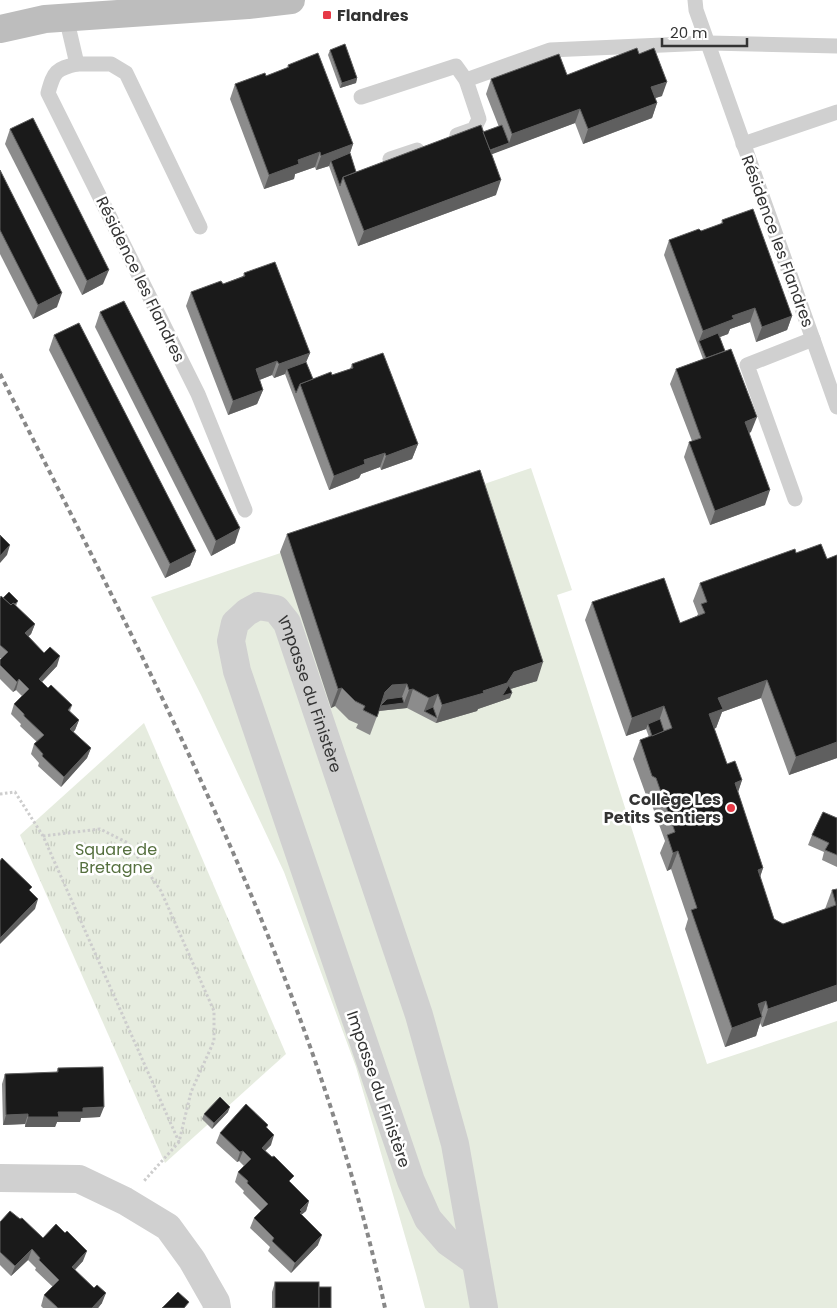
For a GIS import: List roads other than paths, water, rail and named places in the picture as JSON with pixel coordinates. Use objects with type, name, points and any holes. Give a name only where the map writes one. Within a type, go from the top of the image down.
[{"type":"street","points":[[0,29],[55,18],[291,0]]},
{"type":"street","points":[[0,10],[55,18]]},
{"type":"street","name":"Impasse du Finistère","points":[[476,1262],[448,1242],[428,1218],[410,1181],[237,671],[231,641],[235,623],[247,612],[258,606],[276,609],[287,623],[420,1015],[455,1144],[476,1262],[484,1308]]},
{"type":"street","points":[[0,1178],[79,1179],[125,1201],[168,1227],[192,1260],[216,1302],[217,1308]]},
{"type":"lane","name":"Résidence les Flandres","points":[[695,0],[696,10],[837,407]]},
{"type":"lane","points":[[55,18],[77,64]]},
{"type":"lane","points":[[466,80],[550,50],[708,43],[837,46]]},
{"type":"lane","name":"Résidence les Flandres","points":[[200,227],[126,73],[111,64],[77,64],[60,68],[52,80],[48,92],[198,394],[245,510]]},
{"type":"lane","points":[[361,97],[456,66],[466,80],[479,119],[474,129],[446,139]]},
{"type":"lane","name":"Résidence les Flandres","points":[[744,144],[837,112]]},
{"type":"lane","points":[[390,159],[427,146]]},
{"type":"lane","name":"Résidence les Flandres","points":[[795,499],[747,365],[813,338]]},
{"type":"railway","points":[[0,374],[170,714],[223,829],[272,946],[316,1064],[354,1185],[385,1308]]},
{"type":"place","name":"Flandres","points":[[327,15]]},
{"type":"place","name":"Collège Les Petits Sentiers","points":[[731,808]]},
{"type":"park label","name":"Square de Bretagne","points":[[116,858]]}]
